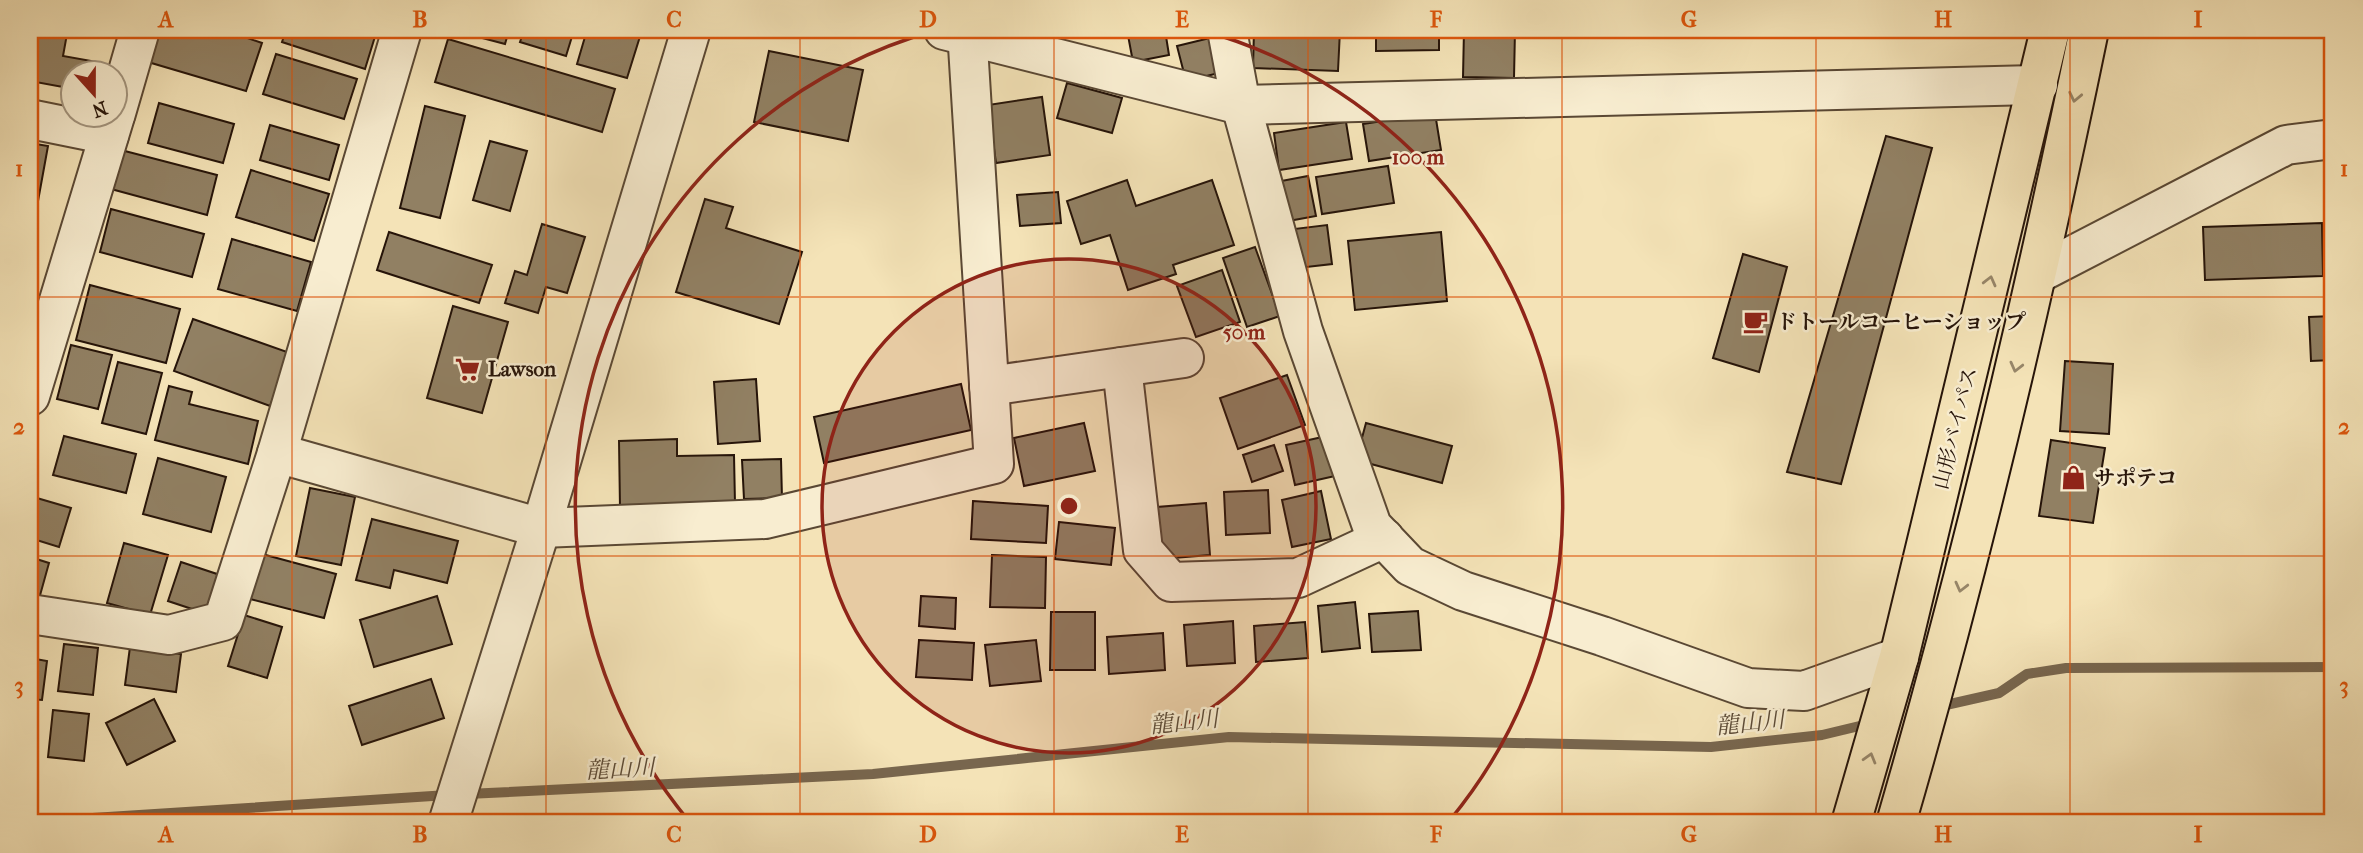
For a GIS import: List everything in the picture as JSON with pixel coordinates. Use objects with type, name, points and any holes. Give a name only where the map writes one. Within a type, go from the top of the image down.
[{"type":"highway","name":"山形バイパス","points":[[1851,823],[1899,657],[2050,30]]},
{"type":"highway","points":[[1896,823],[1942,665],[2039,273],[2089,30]]},
{"type":"street","points":[[130,64],[140,30]]},
{"type":"street","points":[[30,614],[169,635],[223,621],[277,453],[402,30]]},
{"type":"street","points":[[448,823],[541,528],[691,30]]},
{"type":"street","points":[[1227,30],[1241,105],[1303,331],[1372,526],[1410,566],[1463,591],[1602,636],[1748,688],[1804,691],[1899,657]]},
{"type":"street","points":[[277,453],[541,528],[765,519],[994,464],[959,32],[1241,105],[2038,85]]},
{"type":"street","points":[[30,119],[60,120]]},
{"type":"street","points":[[30,391],[110,130]]},
{"type":"street","points":[[2039,273],[2286,145],[2333,139]]},
{"type":"street","points":[[989,386],[1184,358]]},
{"type":"street","points":[[1122,367],[1143,550],[1171,582],[1298,578],[1384,538]]},
{"type":"building","points":[[30,30],[67,34],[63,56],[86,60],[60,60],[60,86],[30,81]]},
{"type":"building","points":[[158,30],[224,30],[262,43],[246,91],[148,62]]},
{"type":"building","points":[[286,30],[377,30],[365,69],[282,42]]},
{"type":"building","points":[[452,30],[509,30],[505,44]]},
{"type":"building","points":[[524,30],[574,30],[566,56],[520,42]]},
{"type":"building","points":[[587,30],[642,30],[627,78],[577,64]]},
{"type":"building","points":[[1127,30],[1165,30],[1169,55],[1133,62]]},
{"type":"building","points":[[1172,30],[1206,30],[1174,36]]},
{"type":"building","points":[[1254,30],[1340,30],[1338,71],[1253,68]]},
{"type":"building","points":[[1376,30],[1439,30],[1439,50],[1376,51]]},
{"type":"building","points":[[1464,30],[1515,30],[1514,78],[1463,77]]},
{"type":"building","points":[[1214,37],[1223,72],[1186,81],[1177,46]]},
{"type":"building","points":[[448,39],[615,89],[602,132],[435,82]]},
{"type":"building","points":[[769,51],[863,70],[848,141],[754,122]]},
{"type":"building","points":[[276,54],[357,79],[344,119],[263,94]]},
{"type":"building","points":[[1067,83],[1122,98],[1112,133],[1057,118]]},
{"type":"building","points":[[1042,97],[1050,155],[996,163],[988,105]]},
{"type":"building","points":[[159,103],[234,124],[223,163],[148,143]]},
{"type":"building","points":[[425,106],[465,116],[440,218],[400,208]]},
{"type":"building","points":[[1435,113],[1441,150],[1369,161],[1363,124]]},
{"type":"building","points":[[1346,122],[1352,159],[1279,170],[1274,133]]},
{"type":"building","points":[[270,125],[339,145],[329,180],[260,160]]},
{"type":"building","points":[[1886,136],[1932,148],[1841,484],[1787,472]]},
{"type":"building","points":[[490,141],[527,151],[510,211],[473,200]]},
{"type":"building","points":[[30,143],[48,146],[30,245]]},
{"type":"building","points":[[121,150],[217,175],[207,215],[111,189]]},
{"type":"building","points":[[1388,166],[1394,203],[1322,214],[1316,177]]},
{"type":"building","points":[[251,170],[329,194],[314,241],[236,217]]},
{"type":"building","points":[[1308,176],[1316,216],[1283,222],[1276,182]]},
{"type":"building","points":[[1127,180],[1136,206],[1212,180],[1234,245],[1173,265],[1176,274],[1128,290],[1110,235],[1081,244],[1067,201]]},
{"type":"building","points":[[1058,192],[1061,223],[1020,226],[1017,195]]},
{"type":"building","points":[[705,199],[733,207],[726,228],[802,252],[779,324],[676,292]]},
{"type":"building","points":[[111,209],[204,234],[192,277],[100,252]]},
{"type":"building","points":[[2322,223],[2323,276],[2205,280],[2203,227]]},
{"type":"building","points":[[542,224],[585,237],[567,293],[546,287],[538,313],[505,303],[515,271],[527,275]]},
{"type":"building","points":[[1327,225],[1332,264],[1298,268],[1294,229]]},
{"type":"building","points":[[389,232],[492,265],[479,303],[377,270]]},
{"type":"building","points":[[1441,232],[1447,301],[1355,310],[1348,241]]},
{"type":"building","points":[[232,239],[311,262],[297,311],[218,289]]},
{"type":"building","points":[[1255,247],[1280,316],[1247,327],[1223,258]]},
{"type":"building","points":[[1743,254],[1787,267],[1759,372],[1713,358]]},
{"type":"building","points":[[1222,270],[1240,322],[1196,337],[1177,286]]},
{"type":"building","points":[[90,285],[180,309],[166,363],[76,340]]},
{"type":"building","points":[[453,306],[508,322],[482,413],[427,398]]},
{"type":"building","points":[[2333,316],[2333,360],[2311,361],[2309,317]]},
{"type":"building","points":[[193,319],[290,353],[270,406],[174,371]]},
{"type":"building","points":[[71,345],[112,355],[98,409],[57,399]]},
{"type":"building","points":[[2065,361],[2113,364],[2109,434],[2060,431]]},
{"type":"building","points":[[118,362],[162,373],[146,434],[102,423]]},
{"type":"building","points":[[1287,375],[1305,425],[1238,449],[1220,398]]},
{"type":"building","points":[[756,379],[760,441],[718,444],[714,382]]},
{"type":"building","points":[[961,384],[971,430],[824,463],[814,417]]},
{"type":"building","points":[[169,386],[192,392],[189,404],[258,421],[248,464],[155,440]]},
{"type":"building","points":[[1084,423],[1095,471],[1024,486],[1014,438]]},
{"type":"building","points":[[1366,423],[1452,446],[1442,483],[1356,460]]},
{"type":"building","points":[[64,436],[136,454],[126,493],[53,475]]},
{"type":"building","points":[[1327,436],[1335,476],[1295,485],[1286,445]]},
{"type":"building","points":[[677,439],[677,456],[734,455],[735,504],[620,507],[619,441]]},
{"type":"building","points":[[2051,440],[2105,448],[2093,523],[2039,516]]},
{"type":"building","points":[[1274,445],[1283,471],[1252,482],[1243,455]]},
{"type":"building","points":[[158,458],[226,477],[211,532],[143,514]]},
{"type":"building","points":[[781,459],[782,498],[744,499],[742,460]]},
{"type":"building","points":[[310,488],[355,497],[341,565],[296,556]]},
{"type":"building","points":[[1268,490],[1270,533],[1226,535],[1224,492]]},
{"type":"building","points":[[1321,491],[1331,539],[1292,547],[1282,500]]},
{"type":"building","points":[[30,496],[71,508],[59,547],[30,538]]},
{"type":"building","points":[[973,501],[1048,506],[1046,543],[971,539]]},
{"type":"building","points":[[1206,503],[1210,555],[1161,559],[1157,507]]},
{"type":"building","points":[[372,519],[458,541],[447,583],[394,570],[390,588],[356,580]]},
{"type":"building","points":[[1059,522],[1115,528],[1111,565],[1055,559]]},
{"type":"building","points":[[124,543],[168,555],[150,615],[107,603]]},
{"type":"building","points":[[262,554],[336,574],[324,618],[250,599]]},
{"type":"building","points":[[992,555],[1046,557],[1045,608],[990,607]]},
{"type":"building","points":[[30,557],[49,563],[39,599],[30,596]]},
{"type":"building","points":[[181,562],[220,575],[207,614],[168,601]]},
{"type":"building","points":[[437,596],[452,644],[374,667],[360,620]]},
{"type":"building","points":[[921,596],[956,598],[955,629],[919,626]]},
{"type":"building","points":[[1355,602],[1360,648],[1322,652],[1318,606]]},
{"type":"building","points":[[1418,611],[1421,650],[1372,652],[1369,614]]},
{"type":"building","points":[[1051,612],[1095,612],[1095,670],[1050,670]]},
{"type":"building","points":[[244,615],[282,627],[267,678],[228,666]]},
{"type":"building","points":[[1233,621],[1235,663],[1187,666],[1184,625]]},
{"type":"building","points":[[1305,622],[1308,658],[1256,662],[1254,626]]},
{"type":"building","points":[[1163,633],[1165,670],[1109,674],[1107,637]]},
{"type":"building","points":[[919,640],[974,643],[972,680],[916,677]]},
{"type":"building","points":[[1036,640],[1041,681],[990,686],[985,645]]},
{"type":"building","points":[[64,644],[98,648],[93,695],[58,691]]},
{"type":"building","points":[[130,647],[181,654],[176,692],[125,685]]},
{"type":"building","points":[[30,658],[47,661],[42,700],[30,699]]},
{"type":"building","points":[[431,679],[444,718],[362,745],[349,706]]},
{"type":"building","points":[[154,699],[175,741],[127,765],[106,723]]},
{"type":"building","points":[[53,710],[89,714],[84,761],[48,757]]},
{"type":"building","points":[[2209,816],[2211,823],[2165,823]]},
{"type":"waterway","name":"龍山川","points":[[1937,707],[1999,693],[2027,674],[2066,668],[2333,667]]},
{"type":"waterway","name":"龍山川","points":[[467,794],[873,774],[1229,737],[1711,747],[1822,735],[1872,723]]},
{"type":"waterway","name":"龍山川","points":[[30,822],[448,795]]},
{"type":"place","name":"ドトールコーヒーショップ","points":[[1756,322]]},
{"type":"place","name":"Lawson","points":[[468,369]]},
{"type":"place","name":"サポテコ","points":[[2074,478]]}]
